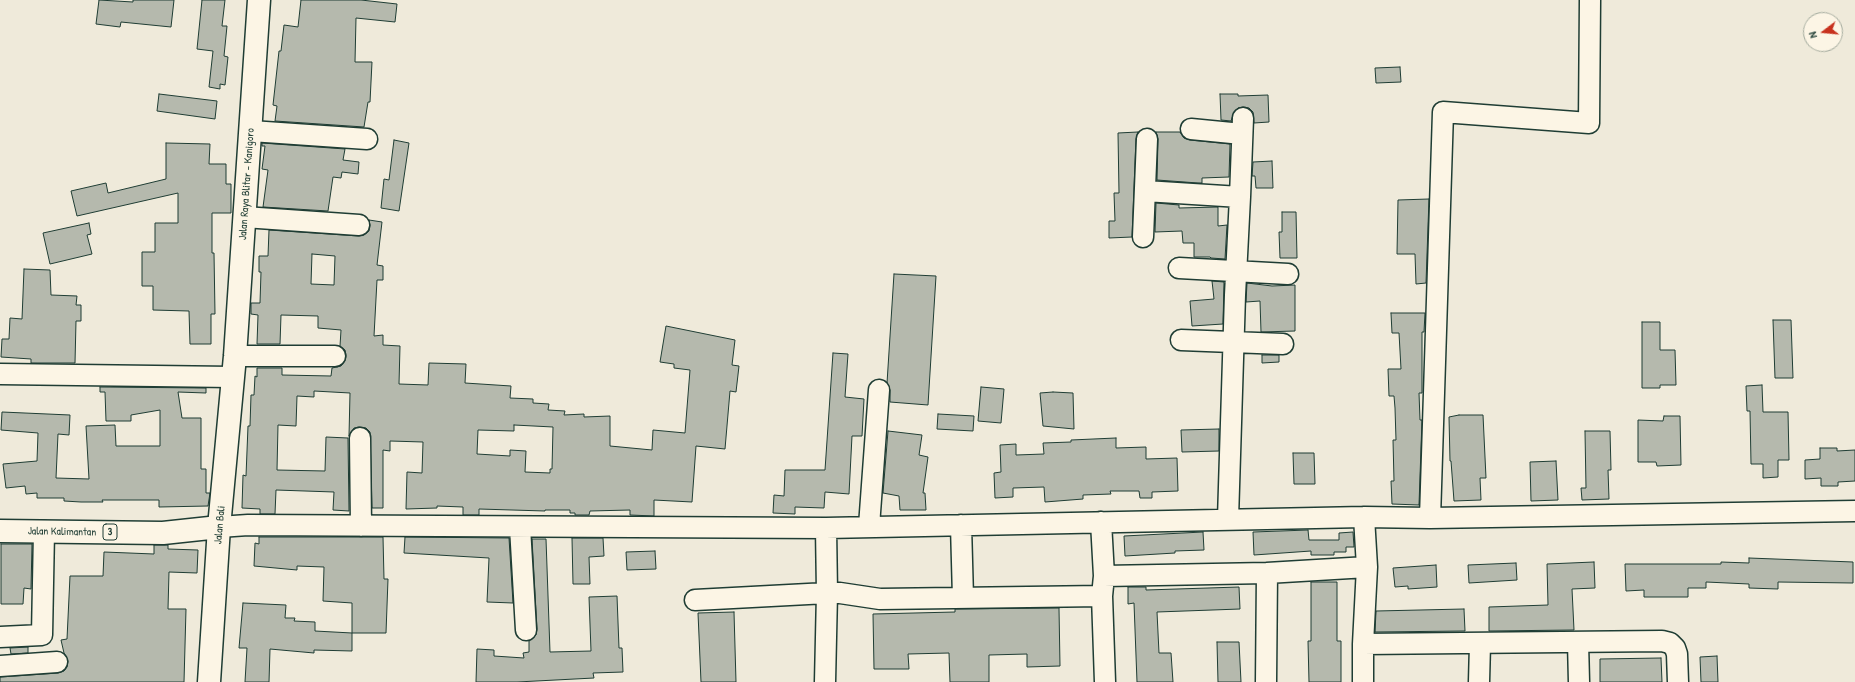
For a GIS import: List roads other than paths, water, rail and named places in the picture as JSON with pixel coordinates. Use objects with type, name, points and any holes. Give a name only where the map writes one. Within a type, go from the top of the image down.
[{"type":"main road","name":"Jalan Raya Blitar - Kanigoro","points":[[233,367],[251,131],[259,0]]},
{"type":"main road","name":"Jalan Bali","points":[[209,682],[219,527],[224,491],[233,367]]},
{"type":"main road","name":"Jalan Kalimantan","points":[[0,531],[163,533],[219,527]]},
{"type":"street","points":[[1430,518],[1443,112],[1589,123],[1590,0]]},
{"type":"street","points":[[1191,129],[1242,126],[1233,342],[1228,519]]},
{"type":"street","points":[[251,131],[368,140]]},
{"type":"street","points":[[1143,236],[1147,139]]},
{"type":"street","points":[[1145,191],[1240,197]]},
{"type":"street","points":[[244,217],[359,225]]},
{"type":"street","points":[[1179,268],[1288,274]]},
{"type":"street","points":[[1180,340],[1283,344]]},
{"type":"street","points":[[0,374],[233,367],[335,356]]},
{"type":"street","points":[[869,526],[880,390]]},
{"type":"street","points":[[360,438],[361,526]]},
{"type":"street","points":[[219,527],[248,525],[826,528],[1228,519],[1364,517],[1430,518],[1855,511]]},
{"type":"street","points":[[1363,682],[1363,644],[1367,567],[1364,517]]},
{"type":"street","points":[[1101,522],[1104,576],[1102,596],[1105,682]]},
{"type":"street","points":[[961,525],[963,598]]},
{"type":"street","points":[[520,527],[526,630]]},
{"type":"street","points":[[825,682],[827,593],[826,528]]},
{"type":"street","points":[[0,637],[42,635],[44,531]]},
{"type":"street","points":[[1104,576],[1267,573],[1367,567]]},
{"type":"street","points":[[1266,682],[1267,573]]},
{"type":"street","points":[[695,600],[827,593],[840,593],[880,599],[1102,596]]},
{"type":"street","points":[[1363,644],[1578,642],[1670,643],[1675,648],[1677,654],[1678,682]]},
{"type":"street","points":[[1578,642],[1579,682]]},
{"type":"street","points":[[1479,682],[1480,644]]},
{"type":"street","points":[[0,666],[57,662]]}]
